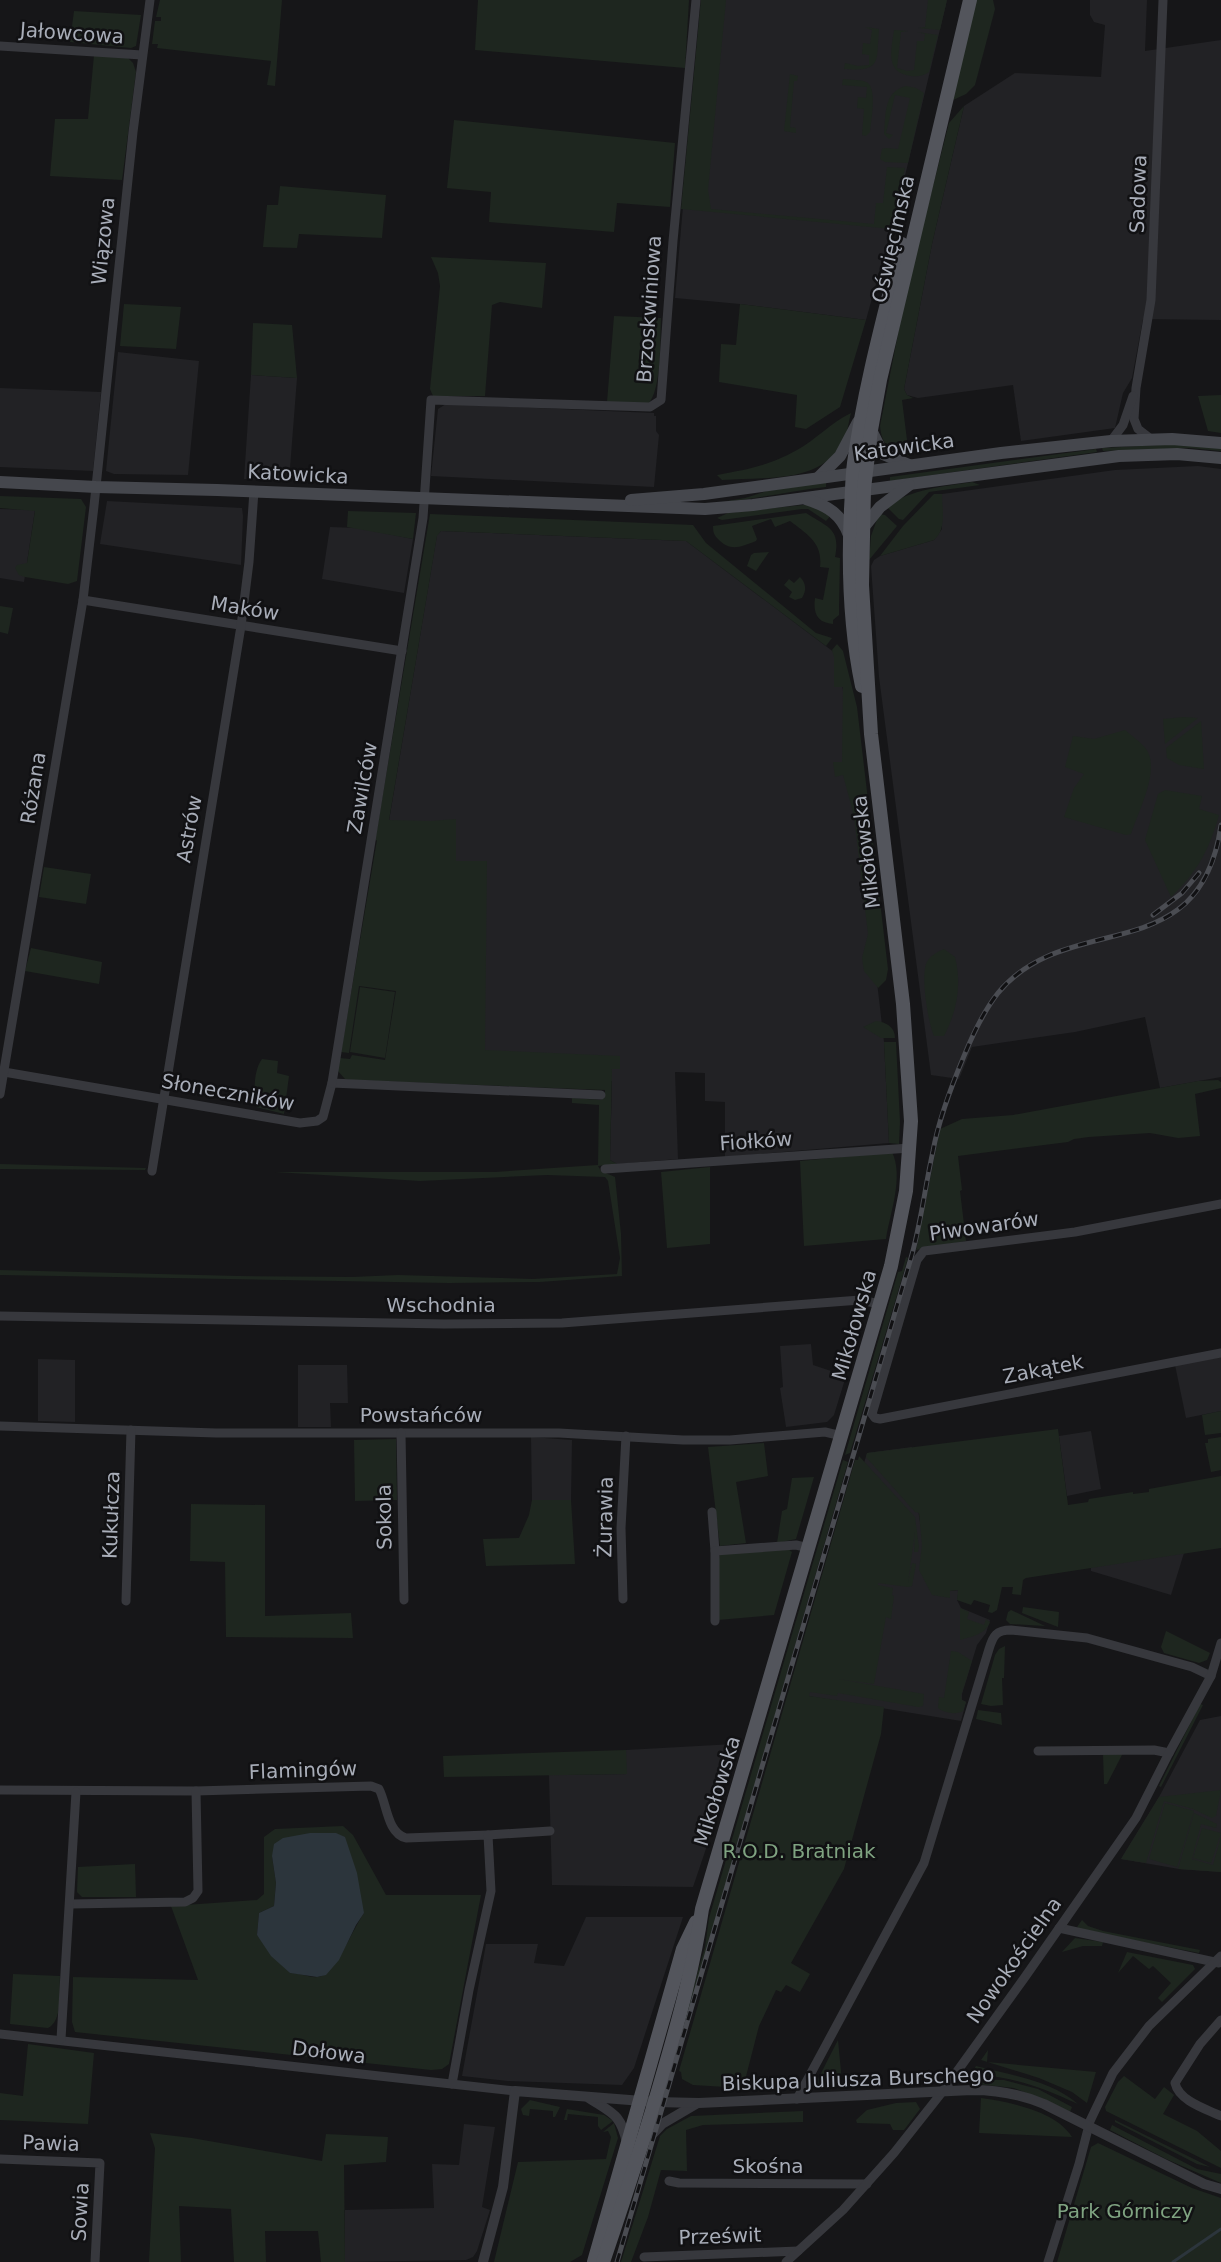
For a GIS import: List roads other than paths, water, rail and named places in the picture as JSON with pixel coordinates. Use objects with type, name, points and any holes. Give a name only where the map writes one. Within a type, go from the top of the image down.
[{"type":"main road","name":"Oświęcimska","points":[[859,473],[862,413],[961,0]]},
{"type":"main road","name":"Oświęcimska","points":[[859,473],[871,430],[920,208],[970,0]]},
{"type":"main road","points":[[818,478],[840,456],[862,413]]},
{"type":"main road","points":[[871,430],[883,454],[910,466]]},
{"type":"main road","name":"Katowicka","points":[[594,506],[704,494],[1001,453],[1111,441],[1150,439],[1221,442]]},
{"type":"main road","name":"Katowicka","points":[[0,482],[594,506],[705,508],[753,505],[1119,456],[1177,454],[1221,458]]},
{"type":"main road","name":"Mikołowska","points":[[859,473],[849,535],[851,610],[854,647],[871,734]]},
{"type":"main road","points":[[863,528],[880,507],[910,484]]},
{"type":"main road","name":"Mikołowska","points":[[594,2261],[689,1981],[702,1909],[891,1266],[906,1191],[911,1122],[905,1016],[871,734],[862,585],[863,528],[858,490]]},
{"type":"main road","points":[[802,497],[836,512],[845,524],[849,535]]},
{"type":"street","name":"Wiązowa","points":[[96,487],[113,314],[150,0]]},
{"type":"street","name":"Brzoskwiniowa","points":[[425,499],[431,400],[650,407],[660,400],[696,0]]},
{"type":"street","name":"Sadowa","points":[[1150,439],[1135,424],[1136,388],[1151,300],[1163,0]]},
{"type":"street","name":"Jałowcowa","points":[[0,46],[142,56]]},
{"type":"street","name":"Sadowa","points":[[1111,441],[1123,425],[1136,388]]},
{"type":"street","name":"Różana","points":[[0,1094],[82,600],[96,487]]},
{"type":"street","name":"Astrów","points":[[152,1171],[241,626],[249,562],[254,491]]},
{"type":"street","name":"Zawilców","points":[[332,1083],[425,499]]},
{"type":"street","name":"Maków","points":[[82,600],[402,651]]},
{"type":"street","name":"Słoneczników","points":[[4,1072],[309,1123],[323,1117],[332,1083]]},
{"type":"street","points":[[332,1083],[601,1095]]},
{"type":"street","name":"Fiołków","points":[[605,1169],[910,1148]]},
{"type":"street","name":"Piwowarów","points":[[873,1417],[874,1405],[913,1271],[924,1251],[1076,1232],[1221,1204]]},
{"type":"street","name":"Wschodnia","points":[[0,1316],[444,1324],[562,1323],[860,1300],[880,1304]]},
{"type":"street","name":"Zakątek","points":[[873,1417],[880,1419],[1221,1353]]},
{"type":"street","name":"Powstańców","points":[[0,1426],[226,1433],[498,1432],[682,1440],[730,1440],[825,1432],[842,1437]]},
{"type":"street","name":"Kukułcza","points":[[126,1601],[131,1430]]},
{"type":"street","name":"Sokola","points":[[401,1433],[404,1600]]},
{"type":"street","name":"Żurawia","points":[[623,1599],[621,1528],[626,1436]]},
{"type":"street","points":[[712,1512],[715,1551],[715,1621]]},
{"type":"street","points":[[715,1551],[796,1545],[809,1548]]},
{"type":"street","points":[[797,2099],[924,1863],[989,1649],[997,1633],[1000,1630],[1011,1630],[1087,1638],[1192,1667],[1216,1676]]},
{"type":"street","name":"Nowokościelna","points":[[786,2262],[843,2210],[944,2091],[1059,1928],[1136,1818],[1169,1753],[1216,1676],[1221,1643]]},
{"type":"street","points":[[1038,1751],[1154,1750],[1169,1753]]},
{"type":"street","name":"Flamingów","points":[[0,1790],[196,1791],[371,1786],[379,1789],[391,1825],[400,1836],[406,1838],[550,1831]]},
{"type":"street","points":[[70,1904],[184,1902],[193,1898],[198,1891],[196,1791]]},
{"type":"street","points":[[61,2039],[76,1792]]},
{"type":"street","points":[[452,2084],[469,1990],[491,1891],[488,1834]]},
{"type":"street","points":[[1059,1928],[1219,1961]]},
{"type":"street","points":[[1048,2262],[1079,2164],[1088,2127],[1105,2087],[1132,2046],[1167,2007],[1219,1961]]},
{"type":"street","points":[[1221,2020],[1200,2044],[1175,2083],[1183,2097],[1221,2116]]},
{"type":"street","name":"Dołowa","points":[[0,2034],[515,2091],[648,2102]]},
{"type":"street","name":"Biskupa Juliusza Burschego","points":[[648,2102],[699,2103],[972,2090],[1011,2093],[1038,2102],[1204,2184],[1221,2189]]},
{"type":"street","points":[[483,2262],[503,2187],[515,2091]]},
{"type":"street","points":[[586,2097],[618,2117],[634,2147],[662,2124],[699,2103]]},
{"type":"street","name":"Pawia","points":[[0,2159],[100,2163]]},
{"type":"street","name":"Sowia","points":[[96,2262],[100,2163]]},
{"type":"street","name":"Skośna","points":[[669,2181],[679,2183],[867,2184]]},
{"type":"street","name":"Prześwit","points":[[644,2257],[798,2251]]},
{"type":"waterway","points":[[1173,2262],[1221,2229]]},
{"type":"railway","points":[[617,2262],[911,1258],[939,1127],[967,1048],[979,1023],[998,993],[1027,967],[1060,951],[1160,921],[1187,902],[1208,871],[1221,825]]},
{"type":"railway","points":[[1153,915],[1182,893],[1199,873]]},
{"type":"park label","name":"R.O.D. Bratniak","points":[[799,1851]]},
{"type":"park label","name":"Park Górniczy","points":[[1125,2211]]}]
